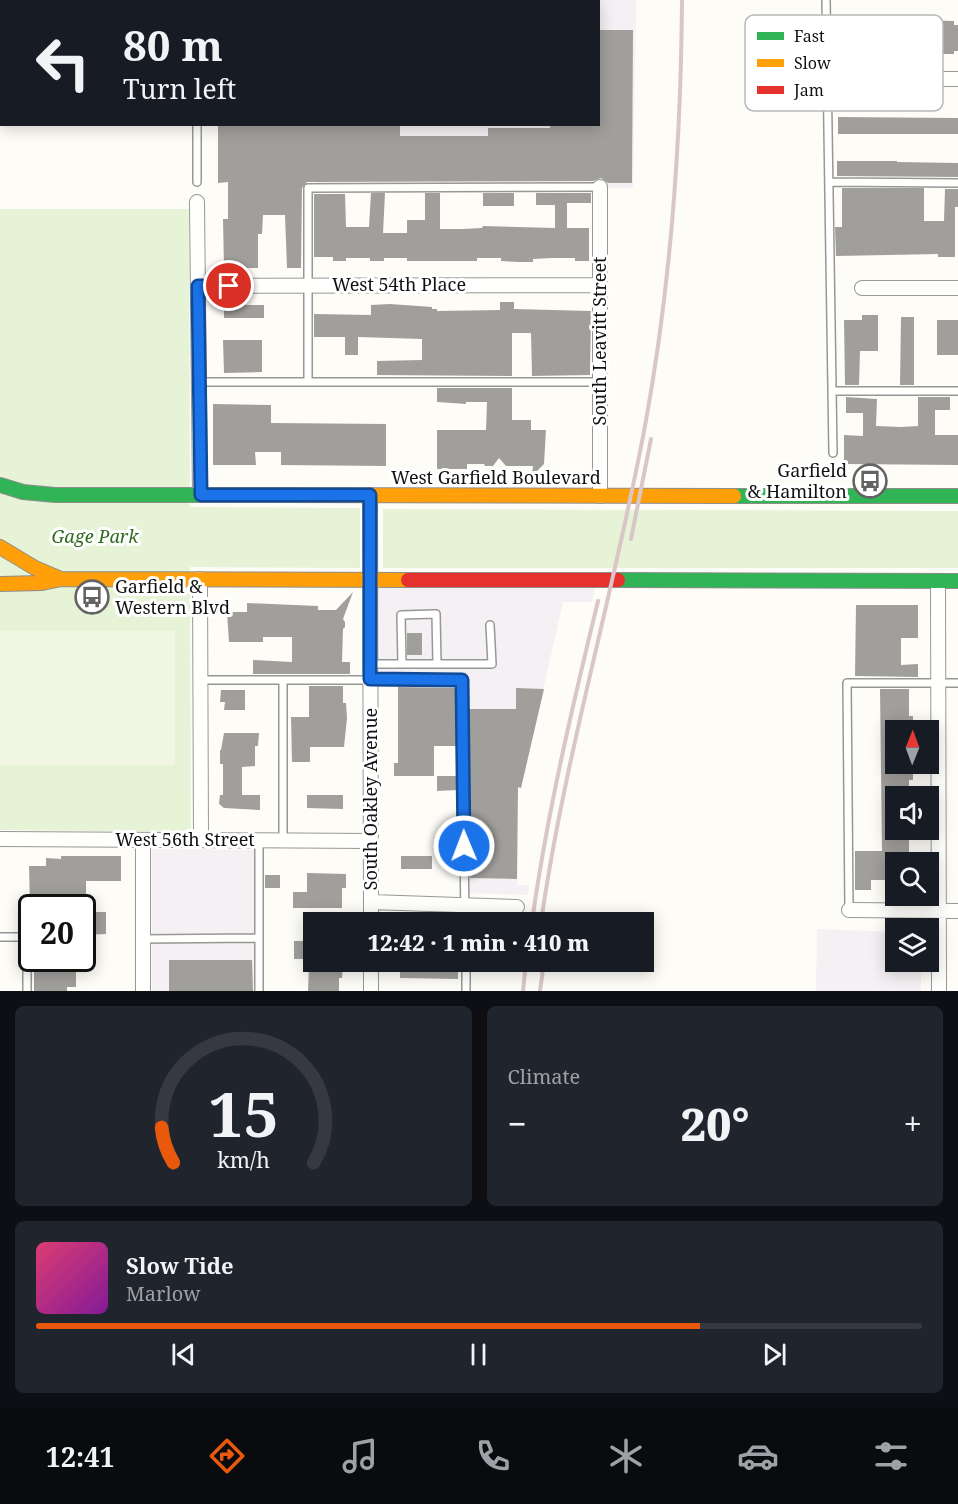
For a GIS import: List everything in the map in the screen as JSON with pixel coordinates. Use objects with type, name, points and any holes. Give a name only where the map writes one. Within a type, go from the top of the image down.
[{"type":"street","name":"South Leavitt Street","points":[[600,187],[600,496]]},
{"type":"street","points":[[197,202],[201,495]]},
{"type":"street","name":"West 54th Place","points":[[198,286],[599,285]]},
{"type":"street","points":[[862,288],[958,288]]},
{"type":"street","name":"West Garfield Boulevard","points":[[0,485],[39,494],[958,496]]},
{"type":"street","name":"South Oakley Avenue","points":[[370,495],[371,912]]},
{"type":"street","points":[[1,535],[2,549],[35,568],[61,579]]},
{"type":"street","points":[[0,584],[42,583],[61,579],[958,581]]},
{"type":"street","points":[[200,579],[201,840]]},
{"type":"street","points":[[938,581],[939,991]]},
{"type":"street","name":"West 56th Street","points":[[0,839],[371,841]]},
{"type":"street","points":[[143,840],[143,991]]},
{"type":"street","points":[[371,902],[517,907]]},
{"type":"street","points":[[849,910],[958,910]]},
{"type":"street","points":[[371,972],[371,991]]},
{"type":"lane","points":[[826,0],[826,15]]},
{"type":"lane","points":[[828,111],[833,453]]},
{"type":"lane","points":[[197,126],[197,182]]},
{"type":"lane","points":[[829,182],[958,183]]},
{"type":"lane","points":[[308,382],[308,188],[600,187]]},
{"type":"lane","points":[[199,382],[600,382]]},
{"type":"lane","points":[[832,391],[958,391]]},
{"type":"lane","points":[[402,664],[401,615],[436,614],[437,664]]},
{"type":"lane","points":[[370,664],[492,664],[490,625]]},
{"type":"lane","points":[[201,680],[462,680],[465,912]]},
{"type":"lane","points":[[283,680],[283,841]]},
{"type":"lane","points":[[849,910],[847,683],[958,683]]},
{"type":"lane","points":[[259,841],[259,991]]},
{"type":"lane","points":[[0,937],[27,937],[27,991]]},
{"type":"lane","points":[[143,939],[259,938]]},
{"type":"lane","points":[[466,972],[466,991]]},
{"type":"shaded area","points":[[600,0],[636,0],[633,188],[317,188],[319,126],[600,126]]},
{"type":"shaded area","points":[[379,588],[595,588],[592,602],[563,602],[521,788],[518,788],[517,885],[529,885],[528,895],[465,893],[462,680],[380,679]]},
{"type":"shaded area","points":[[152,849],[259,850],[259,991],[152,991]]},
{"type":"shaded area","points":[[817,929],[885,932],[885,972],[921,972],[921,991],[816,991]]},
{"type":"green space","name":"Gage Park","points":[[0,209],[189,209],[190,507],[360,508],[360,568],[190,567],[191,832],[0,830]]},
{"type":"green space","points":[[383,509],[958,511],[958,568],[383,568]]},
{"type":"green space","points":[[0,631],[175,631],[175,765],[0,765]]},
{"type":"building","points":[[943,21],[954,21],[954,25],[958,25],[958,51],[954,51],[954,54],[943,54]]},
{"type":"building","points":[[600,30],[633,30],[632,183],[608,183],[601,178],[593,181],[307,182],[302,188],[301,268],[287,268],[285,215],[263,215],[262,234],[258,234],[258,268],[224,268],[223,219],[228,219],[228,182],[218,183],[218,126],[400,126],[400,136],[488,136],[488,128],[550,128],[550,126],[600,126]]},
{"type":"building","points":[[838,117],[958,118],[958,134],[838,134]]},
{"type":"building","points":[[837,161],[958,163],[958,177],[837,176]]},
{"type":"building","points":[[842,188],[924,188],[924,221],[944,221],[945,189],[958,189],[958,207],[955,207],[955,257],[938,257],[938,254],[836,256],[835,227],[842,227]]},
{"type":"building","points":[[371,193],[385,193],[383,233],[407,233],[407,220],[425,220],[425,193],[440,193],[440,229],[463,229],[482,228],[483,226],[555,228],[555,205],[536,205],[536,193],[591,193],[591,203],[567,203],[567,228],[589,228],[589,261],[575,261],[575,258],[533,259],[533,262],[519,262],[501,261],[501,258],[477,258],[477,261],[407,261],[407,258],[384,258],[384,261],[370,261],[370,258],[346,258],[346,261],[333,261],[333,257],[314,257],[314,194],[345,194],[346,227],[369,227]]},
{"type":"building","points":[[483,193],[514,193],[514,206],[483,206]]},
{"type":"building","points":[[500,302],[514,302],[514,309],[591,311],[590,375],[532,376],[531,333],[512,333],[512,376],[377,375],[377,361],[422,360],[422,339],[358,337],[358,355],[345,355],[345,337],[314,337],[314,314],[371,315],[371,305],[390,304],[432,307],[437,311],[500,310]]},
{"type":"building","points":[[224,305],[264,305],[264,318],[224,318]]},
{"type":"building","points":[[862,315],[878,315],[878,351],[860,351],[859,385],[845,385],[844,320],[862,320]]},
{"type":"building","points":[[901,317],[914,317],[914,385],[900,385]]},
{"type":"building","points":[[937,320],[958,320],[958,355],[937,355]]},
{"type":"building","points":[[223,340],[262,340],[262,372],[224,373]]},
{"type":"building","points":[[437,388],[512,388],[512,420],[531,420],[531,430],[546,430],[544,464],[532,476],[533,466],[506,466],[499,458],[493,466],[467,464],[467,469],[437,469],[437,430],[486,430],[487,402],[466,402],[466,404],[437,402]]},
{"type":"building","points":[[846,397],[877,399],[876,426],[901,427],[918,426],[918,397],[950,397],[950,410],[935,410],[935,435],[958,435],[958,465],[844,464],[844,435],[863,436],[863,413],[846,413]]},
{"type":"building","points":[[213,404],[271,405],[271,423],[386,424],[386,466],[281,465],[281,452],[255,452],[256,465],[213,465]]},
{"type":"building","points":[[353,592],[343,619],[345,627],[343,629],[342,662],[350,662],[350,674],[253,674],[253,660],[292,662],[292,637],[263,637],[263,642],[229,642],[227,612],[247,612],[247,603],[318,606],[318,610],[336,610]]},
{"type":"building","points":[[856,605],[918,605],[918,638],[901,638],[901,665],[918,664],[918,677],[855,676]]},
{"type":"building","points":[[407,633],[422,633],[422,655],[407,655]]},
{"type":"building","points":[[309,686],[343,686],[343,703],[346,703],[347,718],[344,747],[310,747],[310,762],[292,762],[291,717],[309,717]]},
{"type":"building","points":[[398,687],[456,688],[457,746],[434,746],[434,776],[394,776],[394,763],[398,763]]},
{"type":"building","points":[[516,688],[544,689],[521,788],[518,787],[517,879],[470,878],[468,709],[516,709]]},
{"type":"building","points":[[880,689],[909,689],[909,716],[913,716],[913,720],[885,720],[885,774],[913,774],[913,780],[909,780],[909,786],[885,786],[885,840],[909,840],[909,852],[885,852],[885,880],[871,880],[871,890],[855,890],[855,851],[882,851]]},
{"type":"building","points":[[221,690],[245,690],[245,710],[224,710],[225,702],[220,702]]},
{"type":"building","points":[[224,733],[259,733],[258,746],[255,746],[255,766],[242,767],[242,795],[260,795],[260,810],[224,808],[219,804],[220,795],[223,795],[223,764],[220,764],[220,750]]},
{"type":"building","points":[[437,776],[458,776],[458,790],[437,791]]},
{"type":"building","points":[[307,795],[343,795],[343,809],[307,808]]},
{"type":"building","points":[[61,856],[121,856],[121,881],[86,881],[86,894],[30,894],[29,866],[46,866],[46,858],[61,859]]},
{"type":"building","points":[[401,856],[432,856],[432,869],[401,869]]},
{"type":"building","points":[[307,873],[346,874],[346,888],[342,888],[342,908],[293,908],[293,892],[307,892]]},
{"type":"building","points":[[265,875],[280,875],[280,888],[265,888]]},
{"type":"building","points":[[96,912],[106,912],[106,934],[96,934]]},
{"type":"building","points":[[294,941],[303,941],[303,959],[294,959]]},
{"type":"building","points":[[169,960],[252,960],[253,991],[169,991]]},
{"type":"building","points":[[34,972],[76,972],[76,987],[67,987],[67,991],[34,991]]},
{"type":"building","points":[[309,972],[342,972],[342,978],[339,978],[339,991],[308,991]]},
{"type":"building","points":[[400,972],[458,972],[458,979],[400,978]]},
{"type":"railway","points":[[543,912],[563,797],[633,488],[654,373],[673,214],[682,0]]},
{"type":"railway","points":[[631,539],[651,439]]},
{"type":"railway","points":[[534,912],[553,801],[598,601]]},
{"type":"railway","points":[[523,991],[525,972]]},
{"type":"railway","points":[[540,991],[543,972]]},
{"type":"traffic: fast","points":[[0,485],[23,492],[55,495],[281,495]]},
{"type":"traffic: fast","points":[[734,496],[958,496]]},
{"type":"traffic: fast","points":[[618,580],[958,581]]},
{"type":"traffic: slow","points":[[281,495],[734,496]]},
{"type":"traffic: slow","points":[[0,547],[35,568],[61,579]]},
{"type":"traffic: slow","points":[[0,584],[42,583],[61,579],[408,580]]},
{"type":"traffic: jam","points":[[408,580],[618,580]]},
{"type":"place","name":"Garfield & Hamilton","points":[[870,481]]},
{"type":"place","name":"Garfield & Western Blvd","points":[[92,597]]},
{"type":"route","points":[[229,286],[198,286],[201,495],[370,495],[370,679],[462,680],[464,846]]}]
